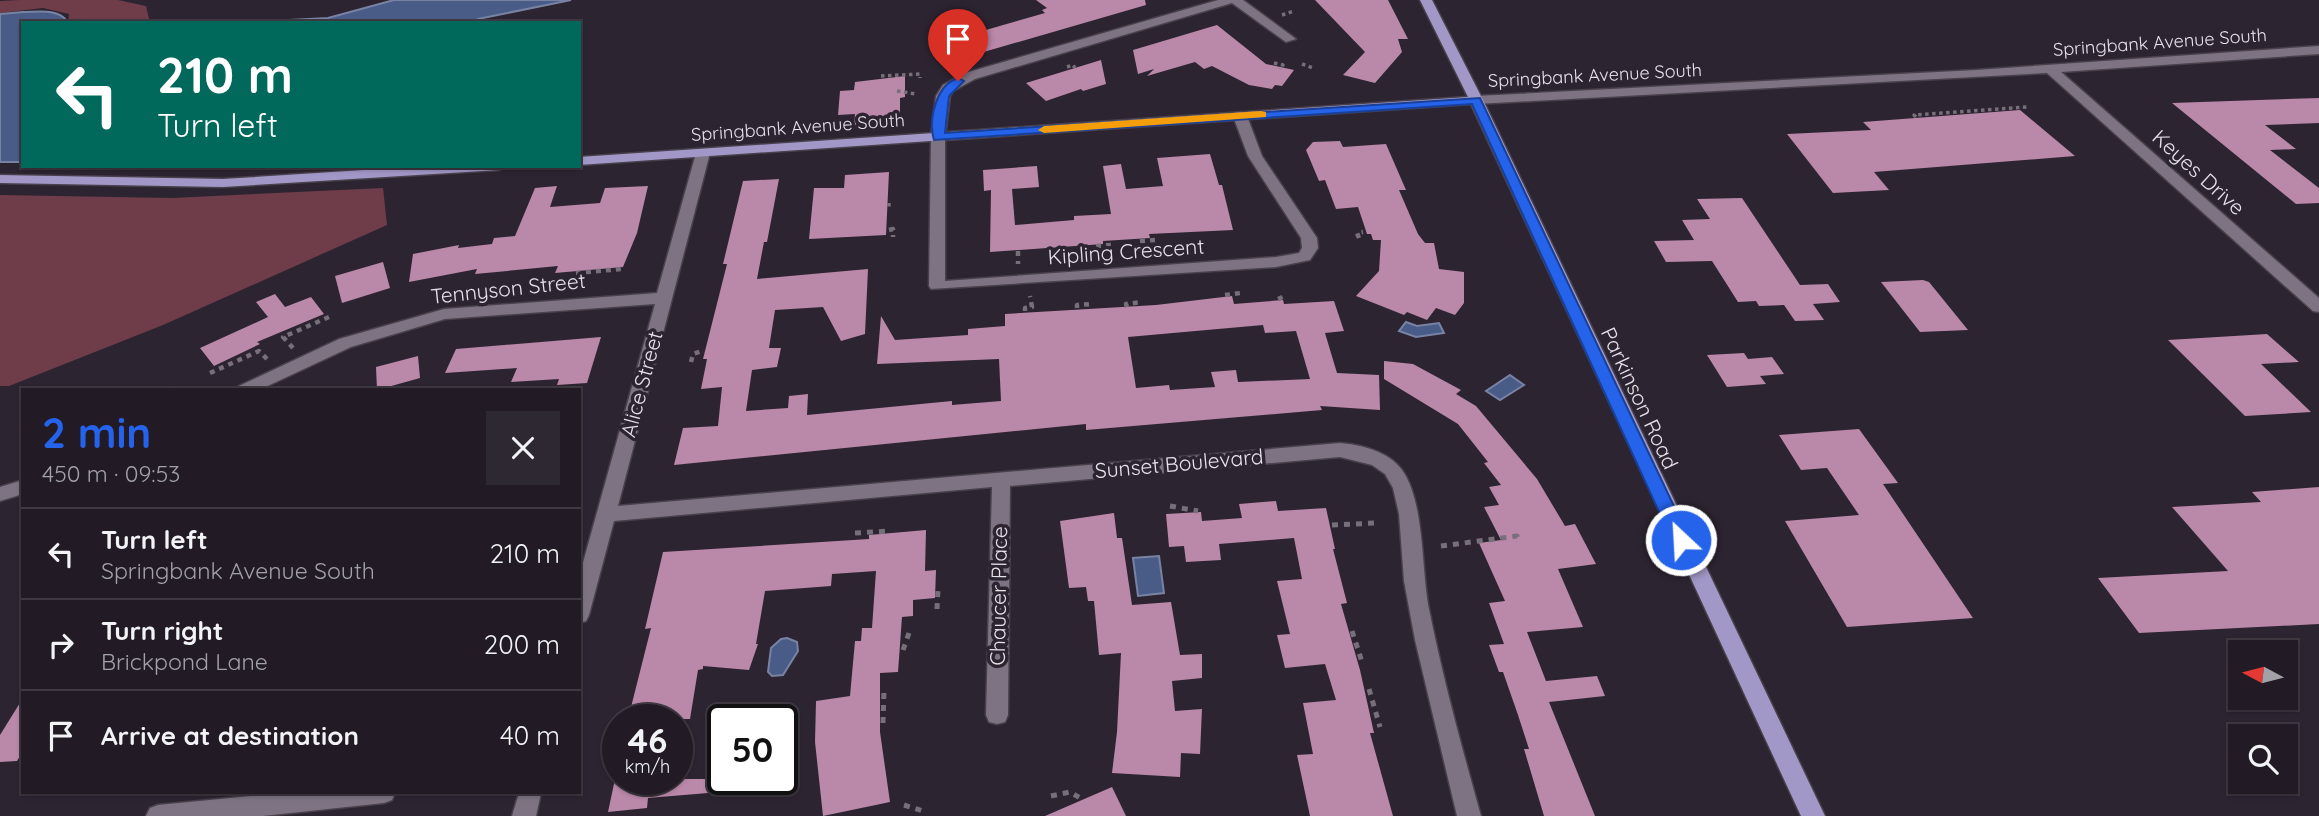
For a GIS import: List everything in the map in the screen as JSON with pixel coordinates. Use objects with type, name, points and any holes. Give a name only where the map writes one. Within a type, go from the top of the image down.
[{"type":"main road","name":"Parkinson Road","points":[[1426,0],[1476,100],[1813,816]]},
{"type":"main road","name":"Springbank Avenue South","points":[[581,161],[1476,100]]},
{"type":"main road","points":[[0,179],[198,183],[464,168]]},
{"type":"street","points":[[938,137],[943,96],[948,88],[967,77],[1233,0],[1290,39]]},
{"type":"street","name":"Springbank Avenue South","points":[[1476,100],[2050,69],[2319,50]]},
{"type":"street","name":"Keyes Drive","points":[[2050,69],[2319,307]]},
{"type":"street","name":"Kipling Crescent","points":[[938,137],[937,286],[1276,262],[1305,257],[1310,248],[1309,239],[1255,156],[1240,116]]},
{"type":"street","name":"Alice Street","points":[[581,608],[703,153]]},
{"type":"street","name":"Tennyson Street","points":[[249,388],[345,343],[444,314],[664,298]]},
{"type":"street","name":"Sunset Boulevard","points":[[607,514],[1001,478],[1340,450],[1356,451],[1386,464],[1396,476],[1405,495],[1413,579],[1431,671],[1469,816]]},
{"type":"street","name":"Chaucer Place","points":[[996,715],[1001,478]]},
{"type":"street","points":[[0,494],[21,488]]},
{"type":"street","points":[[158,816],[374,794]]},
{"type":"street","points":[[524,816],[530,794]]},
{"type":"path","points":[[1279,15],[1294,11]]},
{"type":"path","points":[[1274,63],[1283,65],[1280,69]]},
{"type":"path","points":[[1302,64],[1313,68]]},
{"type":"path","points":[[1063,68],[1073,65],[1075,68]]},
{"type":"path","points":[[881,76],[920,74],[920,78]]},
{"type":"path","points":[[897,91],[910,90],[916,94]]},
{"type":"path","points":[[1916,117],[1914,115],[2027,107]]},
{"type":"path","points":[[889,203],[889,209]]},
{"type":"path","points":[[889,230],[893,229],[893,237]]},
{"type":"path","points":[[1359,238],[1357,233],[1363,232]]},
{"type":"path","points":[[1140,241],[1156,240]]},
{"type":"path","points":[[1096,246],[1111,245]]},
{"type":"path","points":[[1056,249],[1067,248]]},
{"type":"path","points":[[1018,251],[1018,264]]},
{"type":"path","points":[[576,273],[621,269]]},
{"type":"path","points":[[1225,295],[1241,293]]},
{"type":"path","points":[[1278,299],[1287,295]]},
{"type":"path","points":[[1025,311],[1025,308],[1032,307],[1030,296]]},
{"type":"path","points":[[1127,307],[1126,304],[1142,302]]},
{"type":"path","points":[[1077,307],[1092,304]]},
{"type":"path","points":[[293,348],[283,337],[329,317]]},
{"type":"path","points":[[210,373],[259,351],[268,360]]},
{"type":"path","points":[[691,362],[693,354],[702,351]]},
{"type":"path","points":[[171,388],[175,386]]},
{"type":"path","points":[[1170,506],[1198,511]]},
{"type":"path","points":[[1332,525],[1376,523]]},
{"type":"path","points":[[856,533],[891,531]]},
{"type":"path","points":[[1441,546],[1517,536],[1519,541]]},
{"type":"path","points":[[937,609],[938,589]]},
{"type":"path","points":[[1352,631],[1363,665]]},
{"type":"path","points":[[903,650],[909,633]]},
{"type":"path","points":[[1369,689],[1380,727]]},
{"type":"path","points":[[883,723],[886,717],[884,690]]},
{"type":"path","points":[[1051,796],[1069,792],[1080,798]]},
{"type":"path","points":[[904,805],[926,811]]},
{"type":"shaded area","points":[[118,0],[146,6],[150,21],[68,21],[69,14],[43,8],[0,13],[0,1]]},
{"type":"shaded area","points":[[383,188],[387,225],[163,325],[9,386],[0,386],[0,195],[172,198]]},
{"type":"water","points":[[394,0],[571,0],[474,21],[269,21],[328,18]]},
{"type":"water","points":[[53,12],[67,21],[21,21],[21,162],[0,162],[0,14]]},
{"type":"water","points":[[1406,322],[1417,326],[1439,323],[1444,333],[1416,337],[1399,331]]},
{"type":"water","points":[[1510,375],[1524,385],[1500,400],[1486,391]]},
{"type":"water","points":[[1159,556],[1164,593],[1138,596],[1133,558]]},
{"type":"water","points":[[781,639],[797,642],[798,651],[783,675],[772,676],[768,672],[771,648]]},
{"type":"building","points":[[1036,0],[1145,0],[1146,5],[970,56],[961,57],[944,42],[1045,13],[1042,10],[1047,8]]},
{"type":"building","points":[[1315,0],[1388,0],[1408,39],[1398,39],[1402,52],[1375,83],[1343,75],[1365,52]]},
{"type":"building","points":[[1217,25],[1266,64],[1294,70],[1282,86],[1275,85],[1272,89],[1249,85],[1212,66],[1204,69],[1195,62],[1147,76],[1154,69],[1138,74],[1133,50]]},
{"type":"building","points":[[1101,60],[1106,84],[1046,101],[1026,83]]},
{"type":"building","points":[[905,76],[905,97],[900,98],[900,118],[890,123],[854,126],[855,114],[838,115],[840,91],[854,90],[855,82]]},
{"type":"building","points":[[2319,98],[2319,123],[2265,125],[2296,149],[2270,150],[2319,188],[2319,203],[2296,204],[2172,103]]},
{"type":"building","points":[[2020,110],[2075,156],[1874,172],[1889,190],[1833,193],[1787,134],[1871,130],[1863,122]]},
{"type":"building","points":[[1340,141],[1343,147],[1386,144],[1406,190],[1399,190],[1418,234],[1425,243],[1434,243],[1439,269],[1464,272],[1464,303],[1455,315],[1436,308],[1427,320],[1407,312],[1404,315],[1356,296],[1379,271],[1381,240],[1373,240],[1371,234],[1367,234],[1358,207],[1336,209],[1325,180],[1319,181],[1306,150],[1313,142]]},
{"type":"building","points":[[1210,154],[1219,185],[1222,185],[1233,230],[1149,234],[1150,238],[1103,241],[1103,244],[990,252],[991,190],[984,191],[983,170],[1037,166],[1039,187],[1012,189],[1015,225],[1074,220],[1074,216],[1111,214],[1103,166],[1121,164],[1126,189],[1163,186],[1157,158]]},
{"type":"building","points":[[889,172],[886,235],[809,239],[814,188],[844,188],[845,175]]},
{"type":"building","points":[[779,179],[757,279],[868,269],[865,334],[841,341],[823,307],[775,310],[769,348],[781,348],[777,367],[752,370],[746,411],[788,408],[789,396],[808,394],[807,415],[952,401],[952,405],[1001,401],[999,359],[877,364],[881,316],[895,340],[968,335],[968,329],[1005,326],[1005,314],[1156,305],[1232,296],[1234,304],[1283,300],[1284,304],[1334,301],[1344,331],[1325,333],[1337,373],[1379,375],[1380,410],[1320,406],[1322,410],[1086,430],[1086,424],[674,465],[683,428],[718,426],[722,387],[701,389],[707,359],[703,359],[727,264],[723,264],[743,181]],"holes":[[[1263,325],[1265,333],[1296,331],[1310,379],[1238,382],[1236,370],[1211,372],[1215,387],[1170,390],[1169,385],[1136,388],[1128,337]]]},
{"type":"building","points":[[557,186],[550,207],[600,203],[605,188],[648,186],[637,233],[623,267],[555,273],[558,266],[475,274],[477,269],[409,282],[413,254],[459,245],[458,248],[492,244],[494,238],[515,236],[535,188]]},
{"type":"building","points":[[1742,198],[1800,285],[1828,284],[1840,302],[1813,304],[1824,320],[1795,321],[1784,305],[1759,306],[1756,301],[1738,302],[1712,261],[1666,262],[1654,241],[1694,240],[1682,220],[1710,219],[1697,199]]},
{"type":"building","points":[[383,262],[390,288],[342,303],[335,276]]},
{"type":"building","points":[[1881,282],[1929,282],[1968,330],[1920,332]]},
{"type":"building","points":[[275,294],[285,307],[311,297],[324,314],[257,342],[260,344],[214,366],[200,348],[268,317],[256,302]]},
{"type":"building","points":[[2267,334],[2299,362],[2261,364],[2311,412],[2245,416],[2168,340]]},
{"type":"building","points":[[601,337],[587,383],[557,385],[559,379],[511,382],[517,368],[445,373],[456,349]]},
{"type":"building","points":[[1744,353],[1748,359],[1772,357],[1784,374],[1760,376],[1766,384],[1727,387],[1707,355]]},
{"type":"building","points":[[418,356],[420,378],[377,388],[376,367]]},
{"type":"building","points":[[1384,361],[1413,364],[1461,390],[1456,394],[1476,406],[1537,479],[1565,526],[1575,524],[1596,564],[1558,569],[1583,627],[1527,632],[1546,681],[1597,676],[1605,696],[1549,702],[1595,816],[1544,816],[1524,749],[1529,749],[1503,672],[1499,672],[1489,645],[1504,644],[1489,603],[1505,601],[1479,543],[1501,540],[1484,507],[1499,505],[1489,487],[1501,485],[1484,463],[1488,462],[1458,424],[1384,379]]},
{"type":"building","points":[[1859,429],[1898,483],[1883,484],[1973,618],[1847,627],[1785,521],[1859,515],[1827,468],[1801,470],[1779,435]]},
{"type":"building","points":[[2319,487],[2319,624],[2139,633],[2098,578],[2228,571],[2172,507],[2261,502],[2252,492]]},
{"type":"building","points":[[1276,501],[1278,511],[1326,508],[1347,603],[1341,604],[1360,670],[1374,733],[1370,733],[1393,816],[1310,816],[1297,755],[1313,754],[1303,703],[1336,700],[1325,664],[1285,668],[1277,635],[1290,634],[1277,581],[1302,579],[1294,538],[1219,544],[1221,560],[1186,562],[1184,546],[1169,547],[1166,514],[1201,512],[1202,521],[1242,518],[1239,504]]},
{"type":"building","points":[[1114,513],[1117,538],[1122,538],[1132,605],[1171,602],[1180,655],[1202,654],[1202,678],[1172,681],[1175,711],[1202,709],[1200,754],[1181,753],[1180,777],[1112,773],[1121,653],[1099,655],[1094,601],[1088,601],[1086,587],[1069,588],[1060,521]]},
{"type":"building","points":[[926,530],[925,571],[936,570],[935,598],[913,600],[913,616],[902,617],[898,672],[880,673],[880,732],[890,802],[823,816],[815,742],[816,701],[850,696],[855,641],[861,641],[862,628],[872,628],[876,571],[832,574],[831,586],[765,591],[758,644],[749,670],[703,666],[703,669],[698,670],[692,704],[632,704],[651,628],[645,629],[663,552],[869,539],[869,535]]},
{"type":"building","points":[[21,701],[21,754],[17,761],[0,762],[0,735]]},
{"type":"building","points":[[693,779],[707,779],[707,793],[693,794]]},
{"type":"building","points":[[1112,787],[1126,816],[1045,816]]},
{"type":"building","points":[[612,795],[684,795],[648,798],[647,808],[608,812]]},
{"type":"slow traffic","points":[[1044,130],[1261,115]]},
{"type":"route","points":[[958,81],[948,88],[943,96],[938,137],[1476,100],[1681,540]]}]
